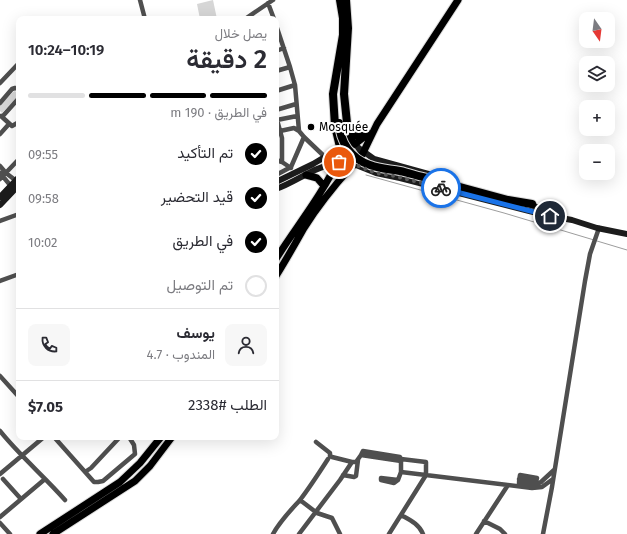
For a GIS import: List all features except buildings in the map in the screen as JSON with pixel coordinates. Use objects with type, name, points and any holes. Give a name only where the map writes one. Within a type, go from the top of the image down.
[{"type":"highway","points":[[340,0],[343,18],[342,62],[344,94],[349,130],[358,148]]},
{"type":"highway","points":[[346,0],[348,28],[339,90],[340,133],[345,147],[364,163],[400,171],[512,201],[532,204]]},
{"type":"highway","points":[[339,148],[335,126],[333,94],[342,62]]},
{"type":"highway","points":[[349,130],[353,134],[359,136],[368,134]]},
{"type":"highway","points":[[470,190],[506,204]]},
{"type":"main road","points":[[358,148],[377,124],[458,0]]},
{"type":"main road","points":[[279,271],[304,229],[320,206],[353,166],[361,160],[358,148],[377,124]]},
{"type":"main road","points":[[279,181],[326,158],[344,143],[358,148],[374,159],[532,204],[572,220],[598,228],[627,234]]},
{"type":"main road","points":[[279,254],[338,162],[337,154],[339,148]]},
{"type":"main road","points":[[338,162],[346,167],[353,166],[376,173],[506,204],[544,215],[572,220]]},
{"type":"main road","points":[[279,188],[338,162]]},
{"type":"main road","points":[[306,175],[317,178],[324,186]]},
{"type":"main road","points":[[0,196],[16,182]]},
{"type":"main road","points":[[0,205],[16,182]]},
{"type":"main road","points":[[40,534],[120,482],[140,463],[159,440]]},
{"type":"main road","points":[[53,534],[134,480],[150,466],[170,440]]},
{"type":"street","points":[[140,0],[144,16]]},
{"type":"street","points":[[251,16],[273,0]]},
{"type":"street","points":[[268,3],[273,16]]},
{"type":"street","points":[[279,36],[295,85],[299,131]]},
{"type":"street","points":[[279,50],[284,48]]},
{"type":"street","points":[[0,83],[16,66]]},
{"type":"street","points":[[279,70],[290,67]]},
{"type":"street","points":[[279,90],[295,85]]},
{"type":"street","points":[[0,102],[13,89],[16,89]]},
{"type":"street","points":[[16,101],[1,116],[12,126],[16,124]]},
{"type":"street","points":[[279,109],[296,104]]},
{"type":"street","points":[[279,118],[297,116]]},
{"type":"street","points":[[0,134],[9,124]]},
{"type":"street","points":[[279,127],[282,138],[282,162]]},
{"type":"street","points":[[280,131],[294,128],[299,131],[326,158]]},
{"type":"street","points":[[279,173],[291,167],[304,137]]},
{"type":"street","points":[[279,161],[291,167],[297,173]]},
{"type":"street","points":[[2,175],[16,162]]},
{"type":"street","points":[[0,166],[2,175]]},
{"type":"street","points":[[2,175],[16,182]]},
{"type":"street","points":[[0,221],[16,215]]},
{"type":"street","points":[[543,534],[585,281],[598,228]]},
{"type":"street","points":[[0,280],[16,275]]},
{"type":"street","points":[[0,376],[16,394]]},
{"type":"street","points":[[0,431],[21,456],[65,500]]},
{"type":"street","points":[[0,474],[40,440]]},
{"type":"street","points":[[57,440],[94,482],[103,481],[135,454],[134,445],[131,440]]},
{"type":"street","points":[[85,472],[92,468],[117,440]]},
{"type":"street","points":[[316,442],[330,453],[331,458]]},
{"type":"street","points":[[343,475],[356,476],[358,460],[363,451],[400,457],[401,460],[426,462],[426,475],[389,534]]},
{"type":"street","points":[[331,458],[352,462],[358,460]]},
{"type":"street","points":[[273,534],[289,511],[300,500],[331,458]]},
{"type":"street","points":[[398,480],[401,472],[401,460]]},
{"type":"street","points":[[299,534],[352,462]]},
{"type":"street","points":[[529,488],[554,470]]},
{"type":"street","points":[[401,472],[508,485],[539,482]]},
{"type":"street","points":[[3,479],[21,499]]},
{"type":"street","points":[[0,517],[45,479]]},
{"type":"street","points":[[519,483],[529,488],[542,487],[553,479]]},
{"type":"street","points":[[476,534],[508,485]]},
{"type":"street","points":[[300,500],[316,512],[332,518],[340,534]]},
{"type":"street","points":[[401,516],[421,528],[423,534]]},
{"type":"street","points":[[484,521],[500,529],[505,534]]},
{"type":"street","points":[[0,523],[10,534]]},
{"type":"shaded area","points":[[213,0],[216,16],[199,16],[197,4]]},
{"type":"shaded area","points":[[14,91],[16,92],[16,98],[2,113],[0,111],[0,106]]},
{"type":"shaded area","points":[[349,145],[356,148],[359,155],[356,162],[349,165],[342,162],[339,155],[342,148]]},
{"type":"waterway","points":[[366,175],[504,213],[594,240]]},
{"type":"waterway","points":[[597,241],[627,250]]},
{"type":"way so far","points":[[339,162],[346,167],[353,167],[356,165],[368,171],[441,188]]},
{"type":"place","name":"Mosquée","points":[[311,127]]},
{"type":"route","points":[[441,188],[550,216]]}]
